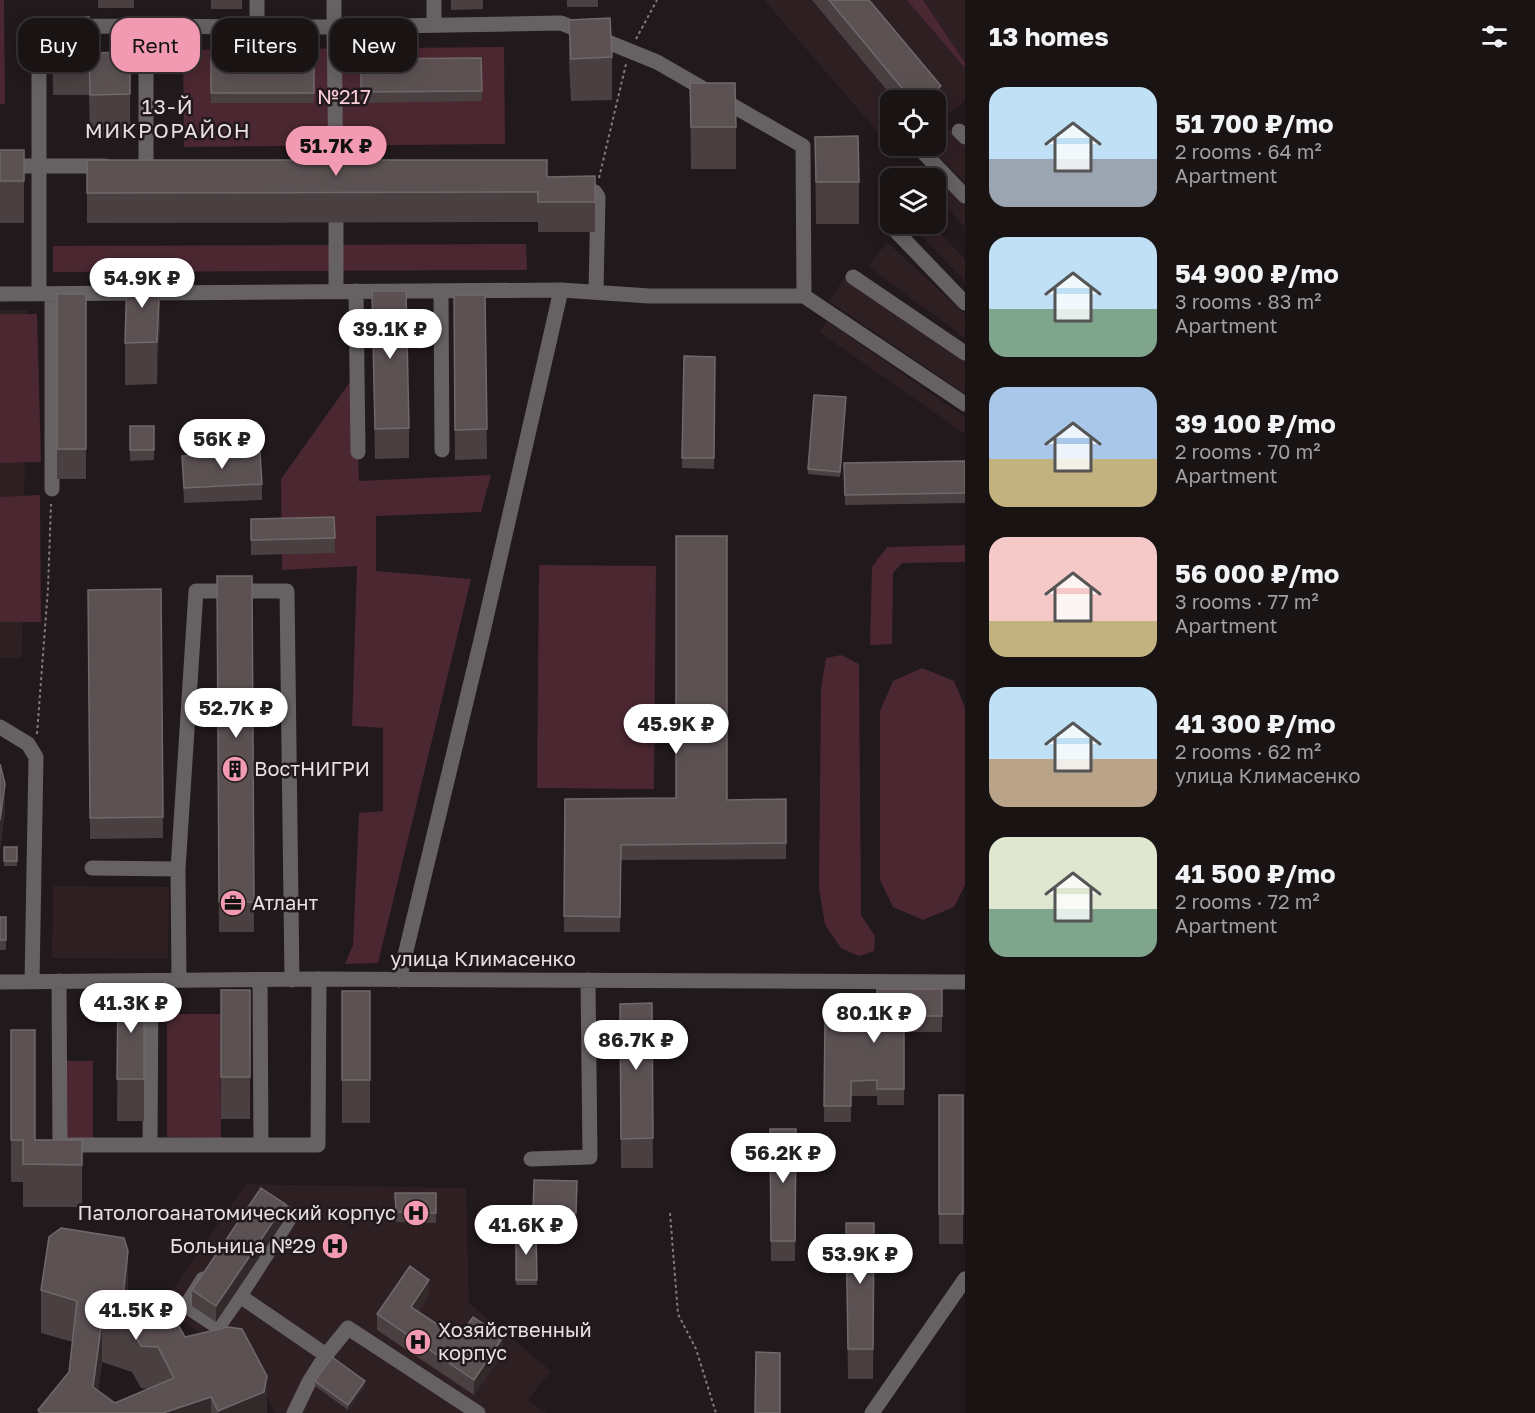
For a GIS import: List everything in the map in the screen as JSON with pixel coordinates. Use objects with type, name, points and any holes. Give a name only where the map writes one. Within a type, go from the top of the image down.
[{"type":"street","points":[[257,0],[257,18]]},
{"type":"street","points":[[334,0],[334,18]]},
{"type":"street","points":[[434,0],[434,25]]},
{"type":"street","points":[[417,25],[561,23],[657,62],[803,146],[804,296]]},
{"type":"street","points":[[51,489],[46,294],[39,166],[39,26],[111,26]]},
{"type":"street","points":[[0,166],[140,166],[144,72]]},
{"type":"street","points":[[335,72],[336,179]]},
{"type":"street","points":[[927,156],[965,196]]},
{"type":"street","points":[[561,188],[595,192],[599,203],[596,291]]},
{"type":"street","points":[[336,222],[336,291]]},
{"type":"street","points":[[899,234],[965,303]]},
{"type":"street","points":[[853,277],[965,353]]},
{"type":"street","points":[[0,294],[561,290],[649,296],[804,296],[965,404]]},
{"type":"street","points":[[399,980],[482,636],[561,290]]},
{"type":"street","points":[[356,291],[358,452]]},
{"type":"street","points":[[441,292],[442,450]]},
{"type":"street","points":[[179,980],[178,869],[196,591],[287,591],[292,980]]},
{"type":"street","points":[[0,727],[28,744],[36,757],[32,982]]},
{"type":"street","points":[[92,868],[178,869]]},
{"type":"street","points":[[59,981],[60,1145],[318,1145],[319,979]]},
{"type":"street","name":"улица Климасенко","points":[[0,982],[319,979],[965,982]]},
{"type":"street","points":[[260,980],[261,1145]]},
{"type":"street","points":[[531,1159],[591,1157],[588,980]]},
{"type":"street","points":[[150,1145],[151,981]]},
{"type":"street","points":[[212,1265],[186,1306],[218,1328],[291,1216],[257,1195]]},
{"type":"street","points":[[872,1413],[965,1279]]},
{"type":"street","points":[[240,1296],[326,1354]]},
{"type":"street","points":[[294,1413],[326,1354],[348,1328],[478,1413]]},
{"type":"path","points":[[595,192],[629,51],[657,0]]},
{"type":"path","points":[[37,735],[48,588],[51,489]]},
{"type":"path","points":[[670,1213],[678,1314],[696,1350],[716,1413]]},
{"type":"shaded area","points":[[764,0],[965,0],[965,101],[946,115],[946,90],[880,90],[880,135]]},
{"type":"shaded area","points":[[946,127],[965,146],[965,183],[938,156],[946,156]]},
{"type":"shaded area","points":[[946,185],[965,205],[965,227],[946,207]]},
{"type":"shaded area","points":[[920,234],[941,234],[965,259],[965,281]]},
{"type":"shaded area","points":[[887,242],[965,314],[965,338],[868,266]]},
{"type":"shaded area","points":[[845,277],[965,359],[965,394],[829,301]]},
{"type":"shaded area","points":[[0,310],[27,310],[22,658],[0,658]]},
{"type":"shaded area","points":[[827,321],[965,417],[965,434],[819,332]]},
{"type":"shaded area","points":[[53,886],[169,887],[168,959],[52,958]]},
{"type":"shaded area","name":"Больница №29","points":[[246,1184],[466,1188],[469,1303],[551,1371],[528,1400],[546,1413],[275,1413],[250,1363],[160,1308]]},
{"type":"green space","points":[[0,0],[4,0],[5,104],[0,104]]},
{"type":"green space","points":[[907,0],[923,0],[965,63],[965,68]]},
{"type":"green space","name":"№217","points":[[504,47],[505,144],[184,147],[183,72],[200,72],[200,50],[212,50],[212,72],[318,72],[318,49],[330,49],[330,72],[417,72],[417,48]]},
{"type":"green space","points":[[526,244],[527,270],[53,272],[53,246]]},
{"type":"green space","points":[[0,314],[37,314],[41,462],[0,463]]},
{"type":"green space","points":[[355,375],[359,481],[491,475],[481,512],[376,516],[376,571],[471,579],[378,963],[345,964],[353,945],[359,813],[383,811],[383,728],[352,726],[357,566],[282,570],[281,479]]},
{"type":"green space","points":[[40,495],[41,622],[0,622],[0,497]]},
{"type":"green space","points":[[965,545],[965,562],[902,563],[893,573],[892,644],[870,645],[872,567],[887,547]]},
{"type":"green space","points":[[539,565],[656,566],[654,789],[537,788]]},
{"type":"green space","points":[[841,655],[859,664],[861,915],[875,936],[874,951],[859,956],[841,948],[825,925],[819,888],[821,689],[826,658]]},
{"type":"green space","points":[[922,668],[954,681],[965,708],[965,885],[954,907],[923,920],[893,907],[880,880],[880,711],[893,681]]},
{"type":"green space","points":[[167,1014],[220,1014],[221,1138],[167,1137]]},
{"type":"green space","points":[[64,1061],[93,1061],[93,1138],[63,1138]]},
{"type":"building","points":[[829,0],[869,0],[941,86],[936,90],[904,90]]},
{"type":"building","points":[[52,17],[89,17],[89,18]]},
{"type":"building","points":[[610,18],[612,57],[571,59],[569,20]]},
{"type":"building","points":[[111,52],[111,72],[130,72],[130,94],[90,95],[89,72],[99,72],[99,53]]},
{"type":"building","points":[[211,57],[212,72],[314,72],[314,93],[211,93]]},
{"type":"building","points":[[481,58],[482,91],[361,92],[361,72],[417,72],[417,59]]},
{"type":"building","points":[[690,83],[735,83],[736,127],[691,127]]},
{"type":"building","points":[[858,136],[859,182],[816,182],[815,137]]},
{"type":"building","points":[[0,150],[24,150],[24,181],[0,181]]},
{"type":"building","points":[[87,160],[547,160],[547,177],[595,176],[595,202],[538,202],[538,192],[87,193]]},
{"type":"building","points":[[160,275],[157,342],[125,343],[127,277]]},
{"type":"building","points":[[372,291],[406,291],[409,428],[375,429]]},
{"type":"building","points":[[57,294],[86,294],[86,449],[57,449]]},
{"type":"building","points":[[454,295],[485,295],[487,429],[455,430]]},
{"type":"building","points":[[684,356],[715,357],[714,458],[682,458]]},
{"type":"building","points":[[814,395],[846,397],[840,472],[808,469]]},
{"type":"building","points":[[130,426],[154,426],[154,450],[130,450]]},
{"type":"building","points":[[260,452],[262,484],[184,488],[182,456]]},
{"type":"building","points":[[965,461],[965,493],[845,495],[844,463]]},
{"type":"building","points":[[334,517],[335,538],[251,540],[251,519]]},
{"type":"building","points":[[676,536],[727,536],[727,800],[786,799],[786,843],[621,845],[620,917],[564,916],[565,799],[676,798]]},
{"type":"building","name":"ВостНИГРИ","points":[[217,576],[252,576],[254,902],[219,902]]},
{"type":"building","points":[[161,589],[163,817],[90,818],[88,590]]},
{"type":"building","points":[[0,764],[5,784],[0,820]]},
{"type":"building","points":[[4,847],[17,847],[17,861],[4,861]]},
{"type":"building","points":[[0,917],[6,917],[6,940],[0,940]]},
{"type":"building","points":[[118,988],[144,988],[144,1079],[117,1079]]},
{"type":"building","points":[[877,989],[942,989],[942,1016],[904,1016],[904,1089],[877,1089],[877,1080],[851,1081],[851,1106],[824,1106],[825,1019],[851,1019],[851,1027],[877,1027]]},
{"type":"building","points":[[221,990],[250,990],[250,1077],[221,1077]]},
{"type":"building","points":[[342,991],[370,991],[370,1080],[342,1080]]},
{"type":"building","points":[[652,1003],[653,1138],[621,1139],[620,1004]]},
{"type":"building","points":[[11,1030],[35,1030],[35,1140],[82,1140],[82,1165],[23,1164],[23,1140],[11,1140]]},
{"type":"building","points":[[939,1095],[963,1095],[963,1214],[939,1214]]},
{"type":"building","points":[[770,1129],[796,1129],[795,1241],[771,1241]]},
{"type":"building","points":[[534,1180],[577,1181],[576,1213],[533,1212]]},
{"type":"building","points":[[261,1188],[285,1204],[216,1306],[192,1290]]},
{"type":"building","points":[[395,1193],[436,1193],[436,1213],[396,1212]]},
{"type":"building","points":[[846,1223],[874,1223],[873,1349],[848,1349]]},
{"type":"building","points":[[61,1228],[124,1238],[128,1251],[123,1296],[167,1305],[185,1337],[228,1327],[242,1329],[267,1376],[264,1392],[218,1411],[211,1397],[163,1413],[41,1413],[38,1410],[69,1372],[77,1301],[41,1290],[49,1237]],"holes":[[[102,1320],[132,1330],[141,1346],[158,1347],[174,1378],[115,1403],[93,1387]]]},
{"type":"building","points":[[516,1232],[536,1232],[537,1280],[516,1280]]},
{"type":"building","points":[[410,1266],[429,1280],[411,1307],[458,1338],[473,1317],[503,1337],[474,1380],[377,1314]]},
{"type":"building","points":[[756,1352],[780,1353],[780,1413],[755,1413]]},
{"type":"building","points":[[332,1357],[365,1381],[348,1405],[315,1381]]},
{"type":"place","name":"ВостНИГРИ","points":[[235,769]]},
{"type":"place","name":"Атлант","points":[[233,903]]},
{"type":"place","name":"Патологоанатомический корпус","points":[[416,1213]]},
{"type":"place","name":"Больница №29","points":[[335,1246]]},
{"type":"place","name":"Хозяйственный корпус","points":[[418,1342]]},
{"type":"district","name":"13-Й МИКРОРАЙОН","points":[[168,119]]}]
